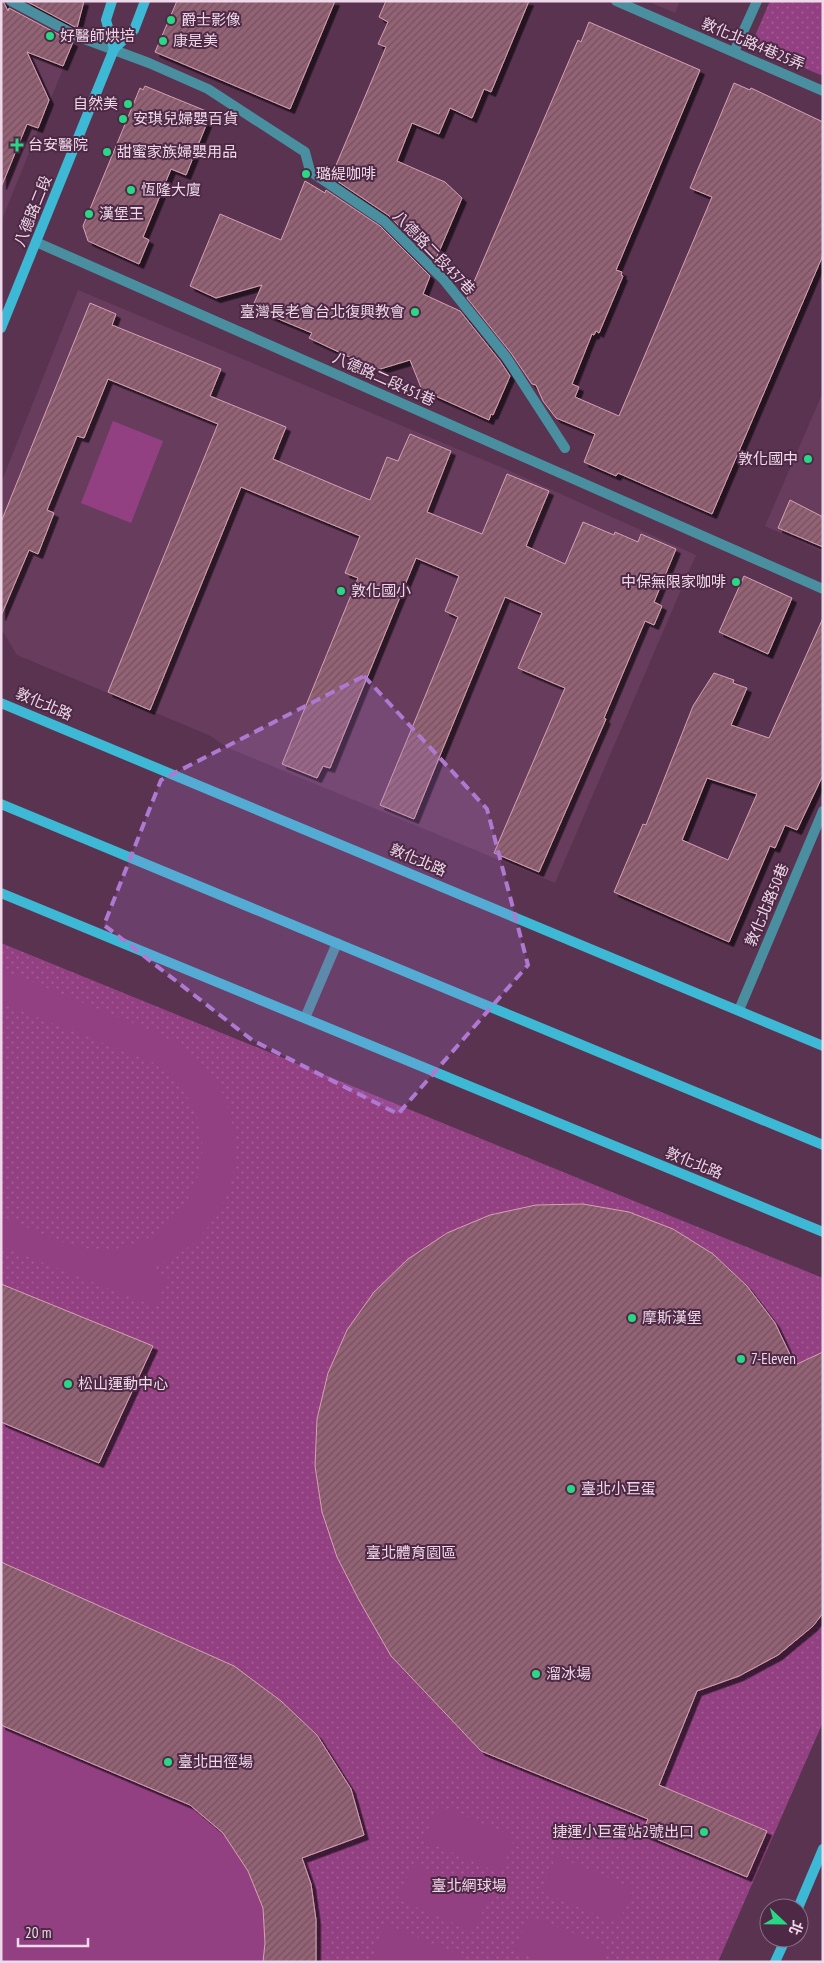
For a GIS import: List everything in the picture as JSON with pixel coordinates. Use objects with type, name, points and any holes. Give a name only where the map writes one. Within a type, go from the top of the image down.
[{"type":"main road","points":[[112,1],[106,20],[114,50]]},
{"type":"main road","name":"八德路二段","points":[[1,328],[114,50],[134,30],[145,1]]},
{"type":"main road","name":"敦化北路","points":[[1,703],[823,1046]]},
{"type":"main road","points":[[1,804],[823,1145]]},
{"type":"main road","name":"敦化北路","points":[[1,893],[823,1232]]},
{"type":"main road","points":[[802,1898],[823,1849]]},
{"type":"main road","points":[[776,1962],[782,1948]]},
{"type":"street","name":"八德路二段437巷","points":[[11,1],[79,37],[208,88],[305,152],[310,171],[384,221],[444,280],[506,357],[565,448]]},
{"type":"street","name":"敦化北路4巷25弄","points":[[616,1],[823,91]]},
{"type":"street","points":[[734,52],[757,1]]},
{"type":"street","name":"八德路二段451巷","points":[[36,242],[823,589]]},
{"type":"street","name":"敦化北路50巷","points":[[739,1010],[823,811]]},
{"type":"street","points":[[305,1018],[337,943]]},
{"type":"highlighted area","points":[[364,676],[487,809],[528,965],[398,1114],[252,1040],[104,925],[161,780]]},
{"type":"shaded area","points":[[647,1],[680,1],[675,13]]},
{"type":"shaded area","name":"台安醫院","points":[[1,42],[63,69],[1,222]]},
{"type":"shaded area","name":"敦化國小","points":[[78,290],[510,471],[696,555],[555,883],[226,747],[209,735],[17,655],[1,628],[1,483]]},
{"type":"shaded area","name":"敦化國中","points":[[823,392],[823,552],[765,526]]},
{"type":"green space","points":[[770,1],[823,1],[823,76],[751,45]]},
{"type":"green space","points":[[113,421],[163,441],[131,523],[81,503]]},
{"type":"green space","name":"臺北體育園區","points":[[1,943],[823,1278],[823,1722],[718,1962],[1,1962]]},
{"type":"green space","points":[[1,969],[169,1039],[202,1063],[221,1091],[228,1107],[235,1140],[235,1157],[230,1187],[220,1210],[205,1231],[186,1249],[173,1258],[149,1269],[168,1277],[156,1307],[1,1246],[1,1216],[50,1238],[89,1249],[102,1250],[125,1247],[146,1239],[165,1226],[180,1210],[192,1190],[200,1169],[202,1146],[199,1123],[192,1105],[176,1082],[154,1063],[1,1003]]},
{"type":"green space","name":"臺北田徑場","points":[[1,1562],[234,1666],[281,1701],[317,1735],[351,1789],[364,1835],[302,1858],[314,1909],[316,1962],[1,1962]]},
{"type":"green space","points":[[439,1805],[515,1837],[500,1873],[423,1840]]},
{"type":"green space","points":[[556,1856],[633,1888],[618,1924],[541,1891]]},
{"type":"green space","points":[[413,1864],[489,1897],[474,1932],[398,1899]]},
{"type":"green space","points":[[529,1915],[607,1947],[601,1962],[542,1962],[515,1950]]},
{"type":"green space","points":[[385,1924],[463,1956],[461,1962],[380,1962],[372,1958]]},
{"type":"building","name":"台安醫院","points":[[1,1],[3,1],[8,11],[9,8],[73,42],[63,66],[27,52],[49,100],[38,128],[27,124],[2,185]]},
{"type":"building","points":[[26,1],[84,1],[77,28]]},
{"type":"building","points":[[177,1],[335,1],[290,109],[155,52]]},
{"type":"building","points":[[386,1],[529,1],[491,92],[484,89],[472,118],[450,108],[439,134],[412,123],[397,161],[445,182],[462,198],[435,261],[388,215],[331,177],[386,47],[378,44],[388,22],[379,17]]},
{"type":"building","points":[[589,22],[700,70],[616,270],[622,272],[621,275],[623,276],[599,333],[596,331],[594,335],[592,334],[572,384],[579,387],[575,397],[619,416],[712,197],[690,188],[734,83],[750,90],[751,88],[823,122],[823,255],[712,514],[618,473],[616,476],[584,462],[595,434],[556,418],[543,401],[536,385],[532,384],[511,353],[467,298],[578,40],[581,42]]},
{"type":"building","points":[[145,86],[211,113],[186,175],[171,169],[143,237],[149,240],[139,264],[88,241],[83,226],[140,88],[143,90]]},
{"type":"building","points":[[305,181],[325,193],[326,190],[380,226],[430,276],[423,294],[460,311],[500,361],[510,376],[489,420],[422,390],[410,360],[377,370],[309,338],[312,333],[252,308],[262,285],[216,298],[190,286],[220,214],[281,240]]},
{"type":"building","points":[[90,303],[116,314],[112,325],[221,369],[210,396],[286,427],[273,459],[370,500],[387,457],[398,461],[410,434],[451,451],[427,512],[482,534],[507,474],[549,491],[526,546],[565,564],[583,522],[614,535],[615,532],[638,542],[641,534],[676,549],[654,602],[662,606],[654,625],[645,621],[604,718],[606,719],[539,872],[494,853],[565,688],[518,668],[542,613],[505,597],[414,819],[380,805],[458,617],[445,611],[459,576],[416,558],[330,768],[323,766],[317,778],[282,764],[358,578],[345,573],[360,536],[241,487],[150,710],[108,692],[218,424],[108,379],[84,438],[77,436],[47,510],[54,513],[38,554],[29,550],[1,616],[1,522]]},
{"type":"building","points":[[790,500],[823,517],[823,547],[778,528]]},
{"type":"building","points":[[744,576],[792,598],[768,654],[719,632]]},
{"type":"building","points":[[823,618],[823,775],[797,830],[785,825],[775,848],[770,846],[729,942],[614,892],[643,824],[646,825],[693,706],[714,673],[734,680],[733,683],[747,688],[731,725],[769,738]],"holes":[[[707,778],[757,794],[728,860],[682,840]]]},
{"type":"building","name":"臺北小巨蛋","points":[[583,1204],[629,1212],[673,1229],[713,1254],[747,1286],[775,1323],[795,1365],[823,1352],[823,1613],[813,1626],[778,1655],[739,1676],[697,1691],[659,1785],[767,1831],[747,1877],[642,1833],[648,1819],[481,1751],[391,1656],[337,1557],[322,1512],[315,1466],[317,1419],[328,1373],[347,1330],[374,1292],[408,1259],[447,1233],[490,1215],[536,1205]]},
{"type":"building","name":"松山運動中心","points":[[1,1284],[153,1346],[99,1463],[1,1422]]},
{"type":"building","points":[[1,1562],[234,1666],[281,1701],[317,1735],[351,1789],[364,1835],[302,1858],[311,1884],[316,1920],[316,1962],[263,1962],[265,1943],[263,1908],[248,1871],[223,1833],[190,1805],[1,1725]]},
{"type":"place","name":"爵士影像","points":[[171,20]]},
{"type":"place","name":"好醫師烘培","points":[[50,36]]},
{"type":"place","name":"康是美","points":[[163,41]]},
{"type":"place","name":"自然美","points":[[128,104]]},
{"type":"place","name":"安琪兒婦嬰百貨","points":[[123,119]]},
{"type":"place","name":"台安醫院","points":[[17,145]]},
{"type":"place","name":"甜蜜家族婦嬰用品","points":[[107,152]]},
{"type":"place","name":"璐緹咖啡","points":[[306,174]]},
{"type":"place","name":"恆隆大廈","points":[[131,190]]},
{"type":"place","name":"漢堡王","points":[[89,214]]},
{"type":"place","name":"臺灣長老會台北復興教會","points":[[415,312]]},
{"type":"place","name":"敦化國中","points":[[808,459]]},
{"type":"place","name":"中保無限家咖啡","points":[[736,582]]},
{"type":"place","name":"敦化國小","points":[[341,591]]},
{"type":"place","name":"摩斯漢堡","points":[[632,1318]]},
{"type":"place","name":"7-Eleven","points":[[741,1359]]},
{"type":"place","name":"松山運動中心","points":[[68,1384]]},
{"type":"place","name":"臺北小巨蛋","points":[[571,1489]]},
{"type":"place","name":"溜冰場","points":[[536,1674]]},
{"type":"place","name":"臺北田徑場","points":[[168,1762]]},
{"type":"place","name":"捷運小巨蛋站2號出口","points":[[704,1832]]},
{"type":"park label","name":"臺北網球場","points":[[469,1886]]}]
